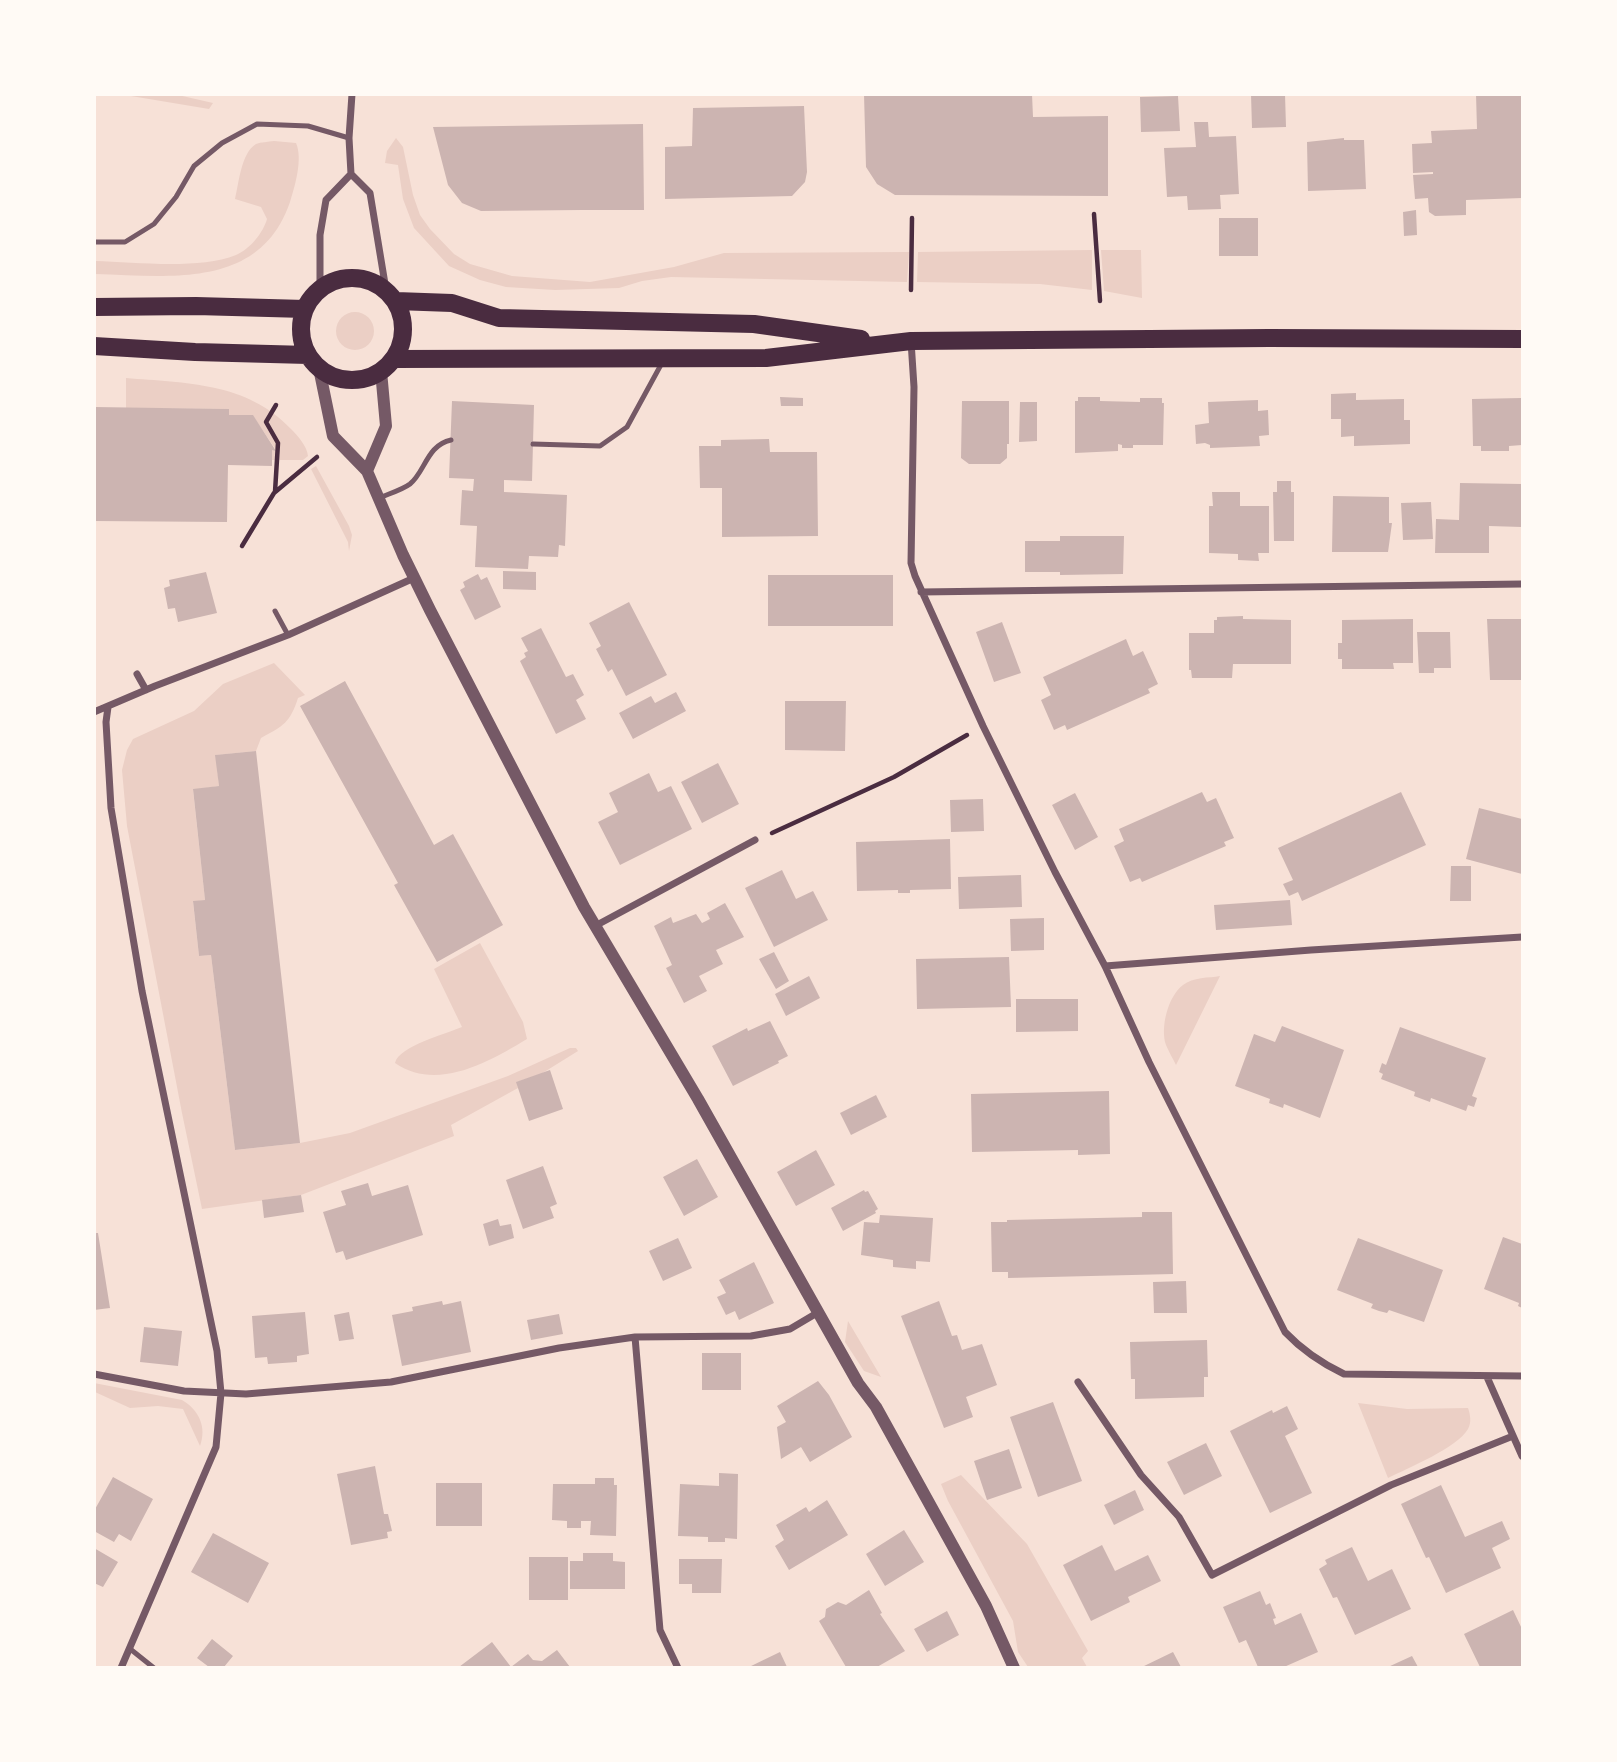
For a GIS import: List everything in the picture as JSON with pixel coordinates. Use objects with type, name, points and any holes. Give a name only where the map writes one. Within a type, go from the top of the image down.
[{"type":"main road","points":[[353,277],[371,281],[391,295],[402,315],[404,331],[401,346],[387,365],[366,378],[350,380],[333,376],[314,362],[302,340],[301,324],[305,309],[320,289],[336,280],[353,277]]},
{"type":"main road","points":[[391,295],[452,303],[499,318],[754,324],[885,343]]},
{"type":"main road","points":[[94,307],[305,309]]},
{"type":"main road","points":[[387,365],[766,358],[911,341],[1522,339]]},
{"type":"main road","points":[[94,346],[314,362]]},
{"type":"street","points":[[352,94],[349,138],[351,174],[370,193],[391,295]]},
{"type":"street","points":[[320,289],[320,235],[326,200],[351,174]]},
{"type":"street","points":[[911,341],[914,387],[911,563],[983,726],[1105,966],[1149,1062],[1285,1332],[1301,1349],[1322,1364],[1344,1374],[1522,1376]]},
{"type":"street","points":[[314,362],[334,436],[368,471],[414,578],[538,820],[817,1313],[858,1383],[876,1406],[986,1606],[1014,1668]]},
{"type":"street","points":[[368,471],[386,426],[387,365]]},
{"type":"street","points":[[94,712],[288,635],[414,578]]},
{"type":"street","points":[[922,592],[1522,584]]},
{"type":"street","points":[[137,674],[146,690]]},
{"type":"street","points":[[107,707],[111,808],[142,991],[217,1351],[221,1393],[216,1447],[121,1668]]},
{"type":"street","points":[[596,926],[755,840]]},
{"type":"street","points":[[1105,966],[1522,937]]},
{"type":"street","points":[[94,1374],[184,1391],[247,1394],[391,1382],[559,1348],[635,1337],[751,1336],[790,1329],[817,1313]]},
{"type":"street","points":[[635,1337],[660,1630],[678,1668]]},
{"type":"street","points":[[1487,1377],[1522,1456]]},
{"type":"street","points":[[1078,1382],[1141,1475],[1179,1517],[1212,1575],[1391,1485],[1513,1436]]},
{"type":"lane","points":[[94,242],[125,242],[154,224],[176,197],[194,166],[222,143],[257,124],[309,126],[349,138]]},
{"type":"lane","points":[[533,444],[600,446],[627,428],[664,360]]},
{"type":"lane","points":[[379,498],[410,484],[427,457],[451,440]]},
{"type":"lane","points":[[275,611],[288,635]]},
{"type":"lane","points":[[129,1648],[154,1668]]},
{"type":"path","points":[[1094,215],[1100,301]]},
{"type":"path","points":[[911,290],[912,218]]},
{"type":"path","points":[[274,493],[278,443],[266,422],[276,405]]},
{"type":"path","points":[[242,546],[274,493],[317,457]]},
{"type":"path","points":[[755,840],[894,777],[983,726]]},
{"type":"shaded area","points":[[125,95],[178,95],[213,103],[209,109]]},
{"type":"shaded area","points":[[396,138],[403,147],[420,215],[430,229],[454,254],[470,264],[512,276],[590,282],[674,267],[724,253],[909,252],[907,282],[671,277],[619,288],[555,290],[506,287],[480,280],[449,266],[414,228],[403,199],[398,165],[385,163],[387,151]]},
{"type":"shaded area","points":[[258,143],[296,143],[298,172],[290,202],[276,230],[257,251],[235,264],[209,272],[152,276],[95,274],[95,261],[185,264],[221,260],[246,249],[259,235],[267,219],[261,207],[235,199],[241,169],[251,148]]},
{"type":"shaded area","points":[[1092,250],[1092,290],[1040,284],[917,282],[918,252]]},
{"type":"shaded area","points":[[1101,250],[1141,250],[1142,298],[1104,291]]},
{"type":"shaded area","points":[[355,312],[369,317],[374,331],[369,345],[355,350],[341,345],[336,331],[341,317]]},
{"type":"shaded area","points":[[126,378],[193,384],[235,394],[255,402],[291,429],[304,445],[308,456],[303,460],[272,460],[272,450],[276,450],[253,416],[229,415],[229,409],[126,408]]},
{"type":"shaded area","points":[[316,466],[349,526],[352,535],[349,551],[348,542],[311,469]]},
{"type":"shaded area","points":[[274,663],[305,695],[298,698],[285,723],[261,738],[256,751],[216,755],[219,786],[193,790],[205,900],[193,902],[199,956],[211,955],[235,1150],[300,1143],[350,1133],[508,1076],[570,1048],[576,1048],[578,1051],[541,1074],[517,1082],[518,1088],[451,1125],[454,1136],[301,1195],[202,1209],[127,826],[122,770],[133,739],[194,711],[223,684]]},
{"type":"shaded area","points":[[480,943],[523,1022],[527,1039],[480,1064],[445,1074],[428,1075],[395,1063],[398,1057],[414,1046],[462,1027],[434,969]]},
{"type":"shaded area","points":[[1220,976],[1176,1065],[1164,1038],[1169,1004],[1187,982]]},
{"type":"shaded area","points":[[848,1321],[881,1377],[864,1371],[845,1342]]},
{"type":"shaded area","points":[[94,1383],[182,1400],[193,1409],[200,1420],[203,1432],[200,1446],[183,1409],[158,1406],[130,1408],[95,1392]]},
{"type":"shaded area","points":[[1358,1403],[1407,1409],[1468,1408],[1470,1424],[1454,1443],[1388,1478]]},
{"type":"shaded area","points":[[961,1475],[1027,1544],[1088,1651],[1082,1658],[1087,1667],[1028,1667],[1018,1652],[1013,1621],[941,1484]]},
{"type":"building","points":[[864,94],[1032,94],[1033,117],[1108,116],[1108,196],[895,195],[877,184],[866,167]]},
{"type":"building","points":[[1251,94],[1285,94],[1286,127],[1252,128]]},
{"type":"building","points":[[1476,94],[1522,94],[1522,198],[1466,200],[1466,215],[1435,216],[1429,212],[1428,198],[1415,199],[1413,175],[1433,172],[1413,173],[1412,144],[1432,143],[1431,131],[1477,129]]},
{"type":"building","points":[[1178,96],[1180,131],[1141,132],[1140,97]]},
{"type":"building","points":[[804,106],[807,172],[805,182],[792,196],[665,199],[665,147],[692,146],[693,108]]},
{"type":"building","points":[[1194,122],[1208,122],[1209,137],[1236,136],[1239,194],[1220,195],[1221,209],[1188,210],[1187,196],[1167,197],[1164,148],[1196,147]]},
{"type":"building","points":[[643,124],[644,210],[481,211],[462,203],[448,185],[433,127]]},
{"type":"building","points":[[1344,138],[1364,140],[1366,189],[1308,191],[1307,142]]},
{"type":"building","points":[[1416,210],[1417,235],[1404,236],[1403,212]]},
{"type":"building","points":[[1219,218],[1258,218],[1258,256],[1219,256]]},
{"type":"building","points":[[1356,393],[1356,400],[1404,399],[1404,420],[1410,420],[1410,444],[1354,446],[1354,436],[1341,437],[1341,419],[1331,419],[1331,394]]},
{"type":"building","points":[[780,397],[803,398],[803,406],[781,406]]},
{"type":"building","points":[[1078,397],[1100,397],[1100,401],[1140,402],[1140,398],[1162,398],[1163,445],[1133,445],[1133,448],[1122,448],[1122,445],[1118,444],[1118,451],[1075,453],[1075,401],[1078,401]]},
{"type":"building","points":[[1522,398],[1522,445],[1509,446],[1509,451],[1481,451],[1481,446],[1473,446],[1472,399]]},
{"type":"building","points":[[1258,400],[1258,411],[1268,410],[1269,435],[1259,436],[1260,446],[1210,448],[1210,445],[1205,443],[1196,444],[1195,425],[1209,423],[1208,402]]},
{"type":"building","points":[[452,401],[534,405],[532,481],[504,480],[504,492],[567,495],[565,546],[559,545],[558,557],[529,556],[528,569],[475,567],[477,526],[460,525],[462,490],[473,491],[474,479],[449,478]]},
{"type":"building","points":[[962,401],[1009,401],[1007,458],[1000,464],[969,464],[961,458]]},
{"type":"building","points":[[1020,402],[1037,402],[1037,441],[1019,442]]},
{"type":"building","points":[[94,407],[229,409],[229,415],[253,415],[276,451],[272,450],[272,466],[228,465],[227,522],[94,521]]},
{"type":"building","points":[[769,439],[770,452],[817,452],[818,536],[722,537],[722,488],[700,488],[699,446],[721,446],[721,440]]},
{"type":"building","points":[[1277,481],[1291,481],[1291,492],[1294,492],[1294,541],[1274,541],[1273,492],[1277,492]]},
{"type":"building","points":[[1460,483],[1522,484],[1522,527],[1489,526],[1489,553],[1435,553],[1436,519],[1459,520]]},
{"type":"building","points":[[1212,492],[1240,492],[1240,506],[1269,506],[1269,553],[1258,553],[1259,561],[1238,560],[1238,554],[1209,553],[1209,506],[1213,506]]},
{"type":"building","points":[[1333,496],[1389,497],[1389,523],[1392,523],[1388,552],[1332,552]]},
{"type":"building","points":[[1431,502],[1433,539],[1403,540],[1401,503]]},
{"type":"building","points":[[1060,536],[1124,536],[1123,574],[1060,575],[1060,572],[1025,572],[1025,541],[1060,541]]},
{"type":"building","points":[[503,571],[536,572],[536,590],[503,589]]},
{"type":"building","points":[[206,572],[217,613],[178,622],[175,608],[168,609],[164,588],[170,586],[169,580]]},
{"type":"building","points":[[478,574],[481,580],[487,577],[501,607],[475,620],[460,590],[465,587],[463,582]]},
{"type":"building","points":[[768,575],[893,575],[893,626],[768,626]]},
{"type":"building","points":[[629,602],[667,675],[626,696],[612,669],[608,672],[596,649],[601,646],[589,623]]},
{"type":"building","points":[[1243,616],[1243,619],[1291,620],[1291,664],[1233,664],[1232,678],[1192,678],[1189,670],[1189,633],[1214,633],[1214,620],[1217,620],[1217,617]]},
{"type":"building","points":[[1413,619],[1413,663],[1393,663],[1394,669],[1342,669],[1342,659],[1338,659],[1338,643],[1342,643],[1342,620]]},
{"type":"building","points":[[1487,619],[1522,619],[1522,680],[1490,680]]},
{"type":"building","points":[[1002,622],[1021,673],[994,682],[976,632]]},
{"type":"building","points":[[541,628],[566,677],[573,674],[584,695],[576,700],[586,719],[556,734],[520,661],[526,657],[524,653],[528,651],[521,638]]},
{"type":"building","points":[[1417,632],[1450,632],[1451,668],[1434,668],[1434,673],[1419,673]]},
{"type":"building","points":[[1126,639],[1133,656],[1143,651],[1158,684],[1148,689],[1150,693],[1067,730],[1065,725],[1054,730],[1041,700],[1051,695],[1043,677]]},
{"type":"building","points":[[345,681],[434,845],[453,834],[503,925],[437,962],[394,885],[398,883],[300,706]]},
{"type":"building","points":[[676,692],[686,711],[633,739],[619,713],[651,696],[655,703]]},
{"type":"building","points":[[785,701],[846,701],[845,751],[785,750]]},
{"type":"building","points":[[256,751],[300,1143],[235,1150],[211,955],[199,956],[193,901],[205,900],[193,789],[219,786],[215,755]]},
{"type":"building","points":[[718,763],[739,804],[702,823],[681,782]]},
{"type":"building","points":[[649,773],[658,792],[671,786],[692,829],[620,865],[598,822],[618,812],[609,793]]},
{"type":"building","points":[[1202,792],[1207,802],[1216,798],[1234,838],[1224,842],[1226,846],[1142,882],[1140,878],[1130,882],[1114,846],[1124,841],[1119,829]]},
{"type":"building","points":[[1401,792],[1426,845],[1302,901],[1298,892],[1289,896],[1283,884],[1293,880],[1278,848]]},
{"type":"building","points":[[1075,793],[1098,837],[1075,850],[1052,805]]},
{"type":"building","points":[[983,799],[984,831],[951,832],[950,800]]},
{"type":"building","points":[[1479,808],[1522,819],[1522,874],[1466,859]]},
{"type":"building","points":[[950,839],[951,889],[910,890],[910,893],[898,893],[898,890],[857,891],[856,842]]},
{"type":"building","points":[[1451,866],[1471,866],[1471,901],[1450,901]]},
{"type":"building","points":[[782,870],[796,899],[813,891],[828,920],[774,947],[745,888]]},
{"type":"building","points":[[1021,875],[1022,907],[959,909],[958,877]]},
{"type":"building","points":[[1290,900],[1292,925],[1216,930],[1214,905]]},
{"type":"building","points":[[725,903],[744,937],[716,950],[723,964],[699,976],[707,991],[684,1003],[666,968],[672,965],[654,926],[671,917],[673,923],[696,914],[702,923],[710,919],[707,913]]},
{"type":"building","points":[[1044,918],[1044,950],[1011,951],[1010,919]]},
{"type":"building","points":[[774,952],[789,981],[776,989],[759,959]]},
{"type":"building","points":[[1009,957],[1011,1007],[917,1009],[916,959]]},
{"type":"building","points":[[809,976],[820,998],[786,1016],[775,994]]},
{"type":"building","points":[[1016,999],[1078,999],[1078,1031],[1016,1032]]},
{"type":"building","points":[[770,1021],[788,1056],[733,1086],[712,1046],[747,1028],[748,1031]]},
{"type":"building","points":[[1282,1026],[1344,1050],[1320,1118],[1284,1104],[1283,1108],[1269,1103],[1270,1099],[1235,1086],[1254,1034],[1275,1042]]},
{"type":"building","points":[[1400,1027],[1486,1058],[1472,1096],[1477,1098],[1474,1107],[1468,1105],[1466,1111],[1431,1098],[1430,1102],[1414,1096],[1415,1092],[1381,1079],[1383,1074],[1379,1072],[1382,1063],[1386,1065]]},
{"type":"building","points":[[550,1070],[563,1109],[529,1121],[516,1082]]},
{"type":"building","points":[[1109,1091],[1110,1154],[1078,1155],[1078,1150],[972,1152],[971,1094]]},
{"type":"building","points":[[876,1095],[887,1117],[851,1135],[840,1113]]},
{"type":"building","points":[[816,1150],[835,1185],[796,1206],[777,1172]]},
{"type":"building","points":[[697,1159],[718,1197],[684,1216],[663,1177]]},
{"type":"building","points":[[543,1166],[557,1204],[550,1207],[554,1218],[523,1229],[506,1180]]},
{"type":"building","points":[[368,1183],[372,1196],[408,1185],[423,1235],[346,1260],[343,1251],[336,1253],[323,1212],[346,1205],[341,1191]]},
{"type":"building","points":[[864,1190],[868,1191],[878,1209],[876,1213],[843,1231],[831,1208]]},
{"type":"building","points":[[301,1195],[304,1212],[264,1218],[262,1200]]},
{"type":"building","points":[[1142,1212],[1172,1212],[1173,1274],[1008,1278],[1008,1272],[992,1272],[991,1222],[1142,1217]]},
{"type":"building","points":[[880,1215],[933,1218],[930,1262],[916,1261],[916,1269],[893,1267],[893,1260],[861,1255],[864,1222],[879,1223]]},
{"type":"building","points":[[498,1219],[500,1226],[511,1224],[514,1238],[489,1246],[483,1224]]},
{"type":"building","points":[[94,1233],[98,1233],[110,1308],[94,1310]]},
{"type":"building","points":[[1503,1237],[1522,1244],[1522,1308],[1518,1306],[1519,1303],[1484,1289]]},
{"type":"building","points":[[678,1238],[692,1268],[663,1281],[649,1251]]},
{"type":"building","points":[[1358,1238],[1443,1270],[1424,1322],[1389,1310],[1387,1313],[1379,1311],[1371,1308],[1373,1304],[1337,1290]]},
{"type":"building","points":[[754,1262],[774,1303],[739,1320],[735,1311],[726,1315],[717,1297],[726,1293],[719,1280]]},
{"type":"building","points":[[1186,1281],[1187,1313],[1154,1313],[1153,1282]]},
{"type":"building","points":[[442,1301],[443,1305],[461,1301],[471,1352],[402,1366],[392,1315],[413,1311],[412,1307]]},
{"type":"building","points":[[939,1301],[952,1336],[957,1335],[962,1350],[982,1344],[997,1385],[966,1397],[973,1417],[944,1428],[901,1316]]},
{"type":"building","points":[[305,1312],[309,1354],[297,1356],[297,1362],[268,1364],[267,1357],[255,1358],[252,1316]]},
{"type":"building","points":[[349,1312],[354,1339],[339,1341],[334,1315]]},
{"type":"building","points":[[559,1314],[563,1334],[531,1340],[527,1320]]},
{"type":"building","points":[[144,1327],[182,1331],[178,1366],[140,1362]]},
{"type":"building","points":[[1207,1340],[1208,1377],[1204,1377],[1204,1397],[1135,1399],[1135,1379],[1131,1379],[1130,1342]]},
{"type":"building","points":[[702,1353],[741,1353],[741,1390],[702,1390]]},
{"type":"building","points":[[818,1381],[829,1395],[852,1437],[810,1462],[801,1447],[781,1459],[777,1427],[786,1422],[777,1406]]},
{"type":"building","points":[[1053,1402],[1082,1481],[1038,1497],[1010,1417]]},
{"type":"building","points":[[1287,1406],[1298,1429],[1285,1436],[1312,1493],[1270,1513],[1230,1431],[1272,1410],[1273,1413]]},
{"type":"building","points":[[1206,1443],[1222,1476],[1184,1495],[1167,1462]]},
{"type":"building","points":[[1009,1449],[1022,1488],[987,1500],[974,1461]]},
{"type":"building","points":[[375,1466],[384,1514],[388,1514],[392,1531],[387,1532],[388,1538],[351,1545],[337,1474]]},
{"type":"building","points":[[719,1473],[738,1474],[737,1539],[725,1538],[725,1542],[708,1542],[708,1537],[678,1536],[680,1484],[719,1486]]},
{"type":"building","points":[[113,1477],[153,1499],[131,1541],[119,1534],[114,1542],[94,1531],[94,1511]]},
{"type":"building","points":[[595,1478],[614,1478],[614,1485],[617,1485],[616,1536],[590,1535],[591,1521],[581,1521],[581,1528],[567,1528],[567,1521],[552,1520],[553,1484],[595,1484]]},
{"type":"building","points":[[436,1483],[482,1483],[482,1526],[436,1526]]},
{"type":"building","points":[[1441,1485],[1465,1537],[1502,1521],[1510,1539],[1492,1548],[1501,1568],[1446,1593],[1401,1504]]},
{"type":"building","points":[[1135,1490],[1144,1510],[1114,1525],[1104,1505]]},
{"type":"building","points":[[827,1500],[848,1535],[789,1570],[775,1546],[784,1540],[776,1525],[806,1507],[809,1512]]},
{"type":"building","points":[[904,1530],[924,1562],[885,1586],[866,1554]]},
{"type":"building","points":[[213,1533],[269,1563],[248,1603],[191,1572]]},
{"type":"building","points":[[1102,1545],[1115,1571],[1148,1555],[1161,1581],[1128,1597],[1130,1602],[1091,1621],[1063,1565]]},
{"type":"building","points":[[1352,1547],[1368,1581],[1392,1569],[1411,1609],[1355,1635],[1337,1597],[1333,1598],[1319,1569],[1327,1564],[1325,1560]]},
{"type":"building","points":[[94,1548],[118,1562],[103,1587],[94,1583]]},
{"type":"building","points":[[583,1553],[613,1553],[613,1561],[625,1562],[625,1589],[570,1589],[570,1561],[583,1561]]},
{"type":"building","points":[[529,1557],[568,1557],[568,1600],[529,1600]]},
{"type":"building","points":[[679,1559],[722,1559],[721,1593],[692,1593],[692,1584],[679,1584]]},
{"type":"building","points":[[869,1590],[882,1613],[880,1614],[905,1651],[877,1667],[846,1667],[819,1621],[825,1617],[826,1609],[838,1602],[846,1605]]},
{"type":"building","points":[[1260,1591],[1266,1605],[1270,1603],[1276,1618],[1273,1619],[1275,1625],[1301,1613],[1318,1652],[1284,1667],[1258,1667],[1246,1640],[1239,1643],[1223,1607]]},
{"type":"building","points":[[1513,1610],[1522,1629],[1522,1667],[1480,1667],[1464,1634]]},
{"type":"building","points":[[947,1611],[959,1635],[927,1652],[914,1629]]},
{"type":"building","points":[[212,1639],[233,1656],[224,1667],[209,1667],[197,1658]]},
{"type":"building","points":[[492,1642],[511,1667],[459,1667]]},
{"type":"building","points":[[557,1650],[570,1667],[511,1667],[528,1654],[533,1660],[542,1661]]},
{"type":"building","points":[[780,1652],[787,1667],[749,1667]]},
{"type":"building","points":[[1173,1652],[1181,1667],[1142,1667]]},
{"type":"building","points":[[1412,1656],[1418,1667],[1388,1667]]}]
